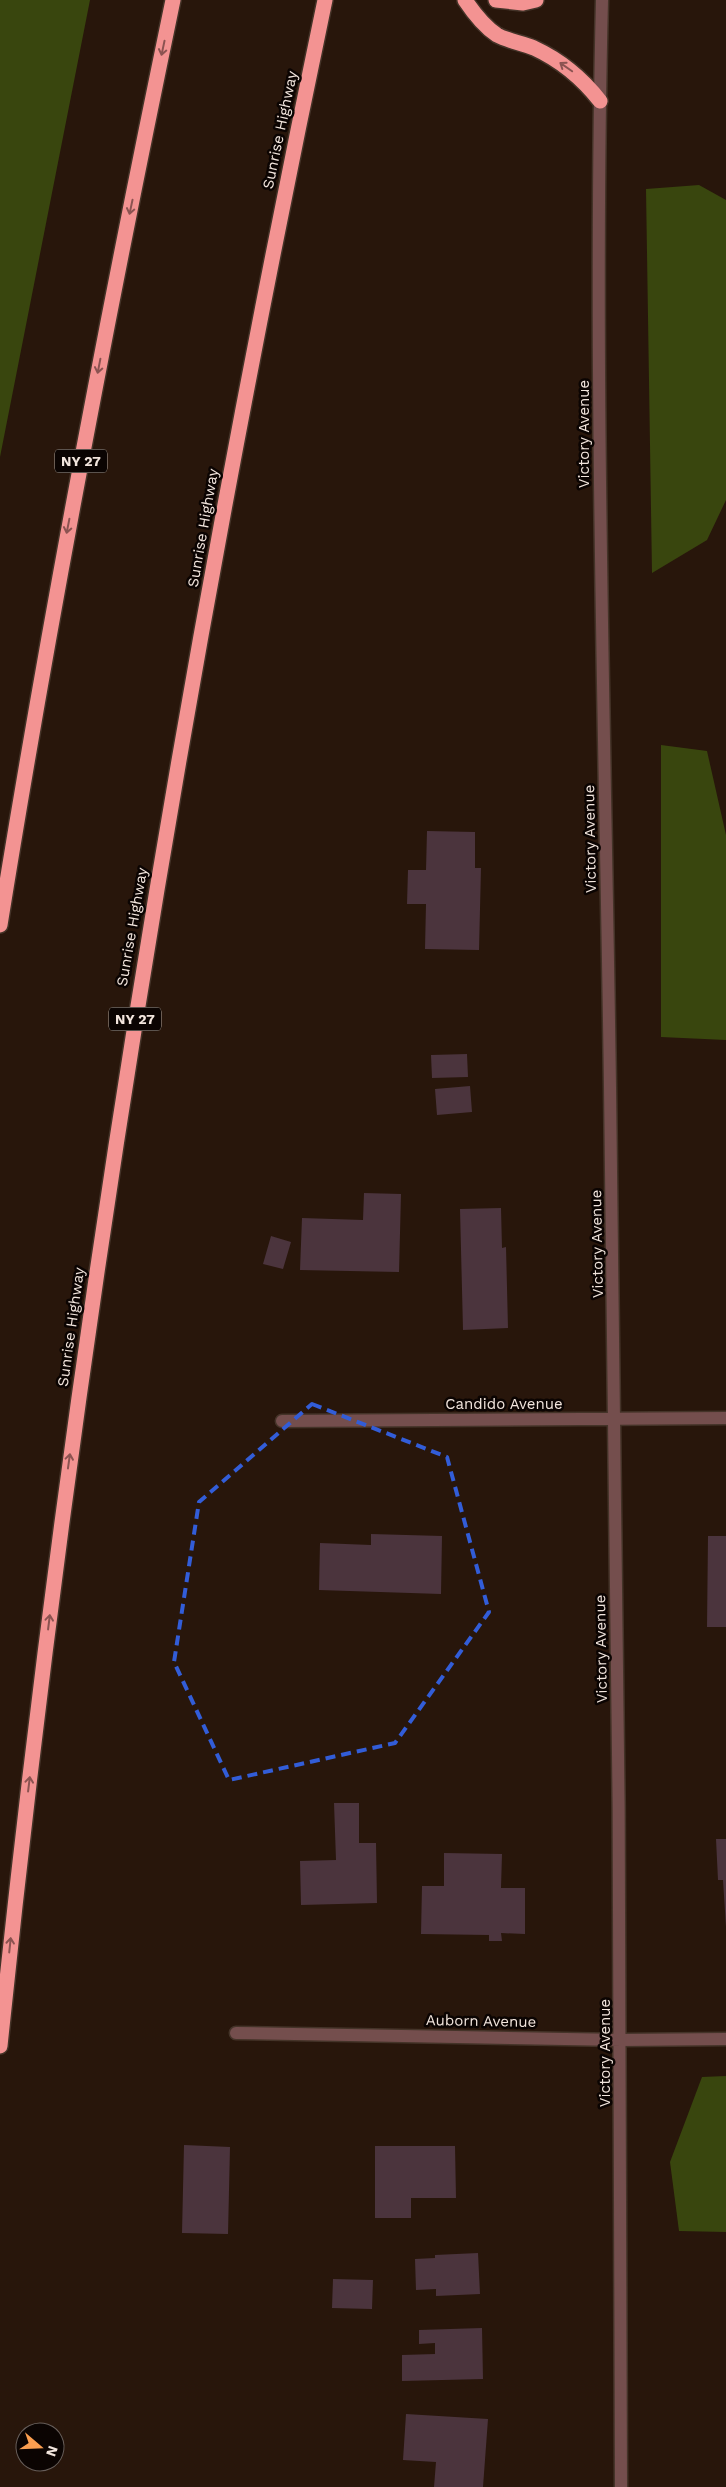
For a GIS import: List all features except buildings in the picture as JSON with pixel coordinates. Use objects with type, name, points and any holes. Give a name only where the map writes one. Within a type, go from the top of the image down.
[{"type":"highway","name":"NY 27","points":[[0,925],[41,672],[76,486],[174,0]]},
{"type":"highway","name":"Sunrise Highway","points":[[0,2046],[33,1746],[60,1530],[85,1346],[146,950],[249,368],[324,0]]},
{"type":"highway","points":[[466,0],[483,22],[497,35],[533,48],[552,58],[587,84],[600,101]]},
{"type":"highway","points":[[496,0],[523,3],[536,0]]},
{"type":"street","name":"Victory Avenue","points":[[602,0],[600,101],[600,436],[616,1420],[621,2040],[621,2487]]},
{"type":"street","name":"Candido Avenue","points":[[282,1421],[726,1418]]},
{"type":"street","name":"Auborn Avenue","points":[[236,2033],[621,2040],[726,2039]]},
{"type":"highlighted area","points":[[312,1404],[447,1457],[489,1612],[395,1743],[229,1780],[174,1662],[199,1502]]},
{"type":"green space","points":[[0,0],[90,0],[0,457]]},
{"type":"green space","points":[[699,185],[726,200],[726,500],[707,540],[652,573],[646,189]]},
{"type":"green space","points":[[661,745],[707,751],[726,835],[726,1040],[661,1037]]},
{"type":"green space","points":[[726,2076],[726,2232],[679,2231],[670,2162],[702,2077]]}]
